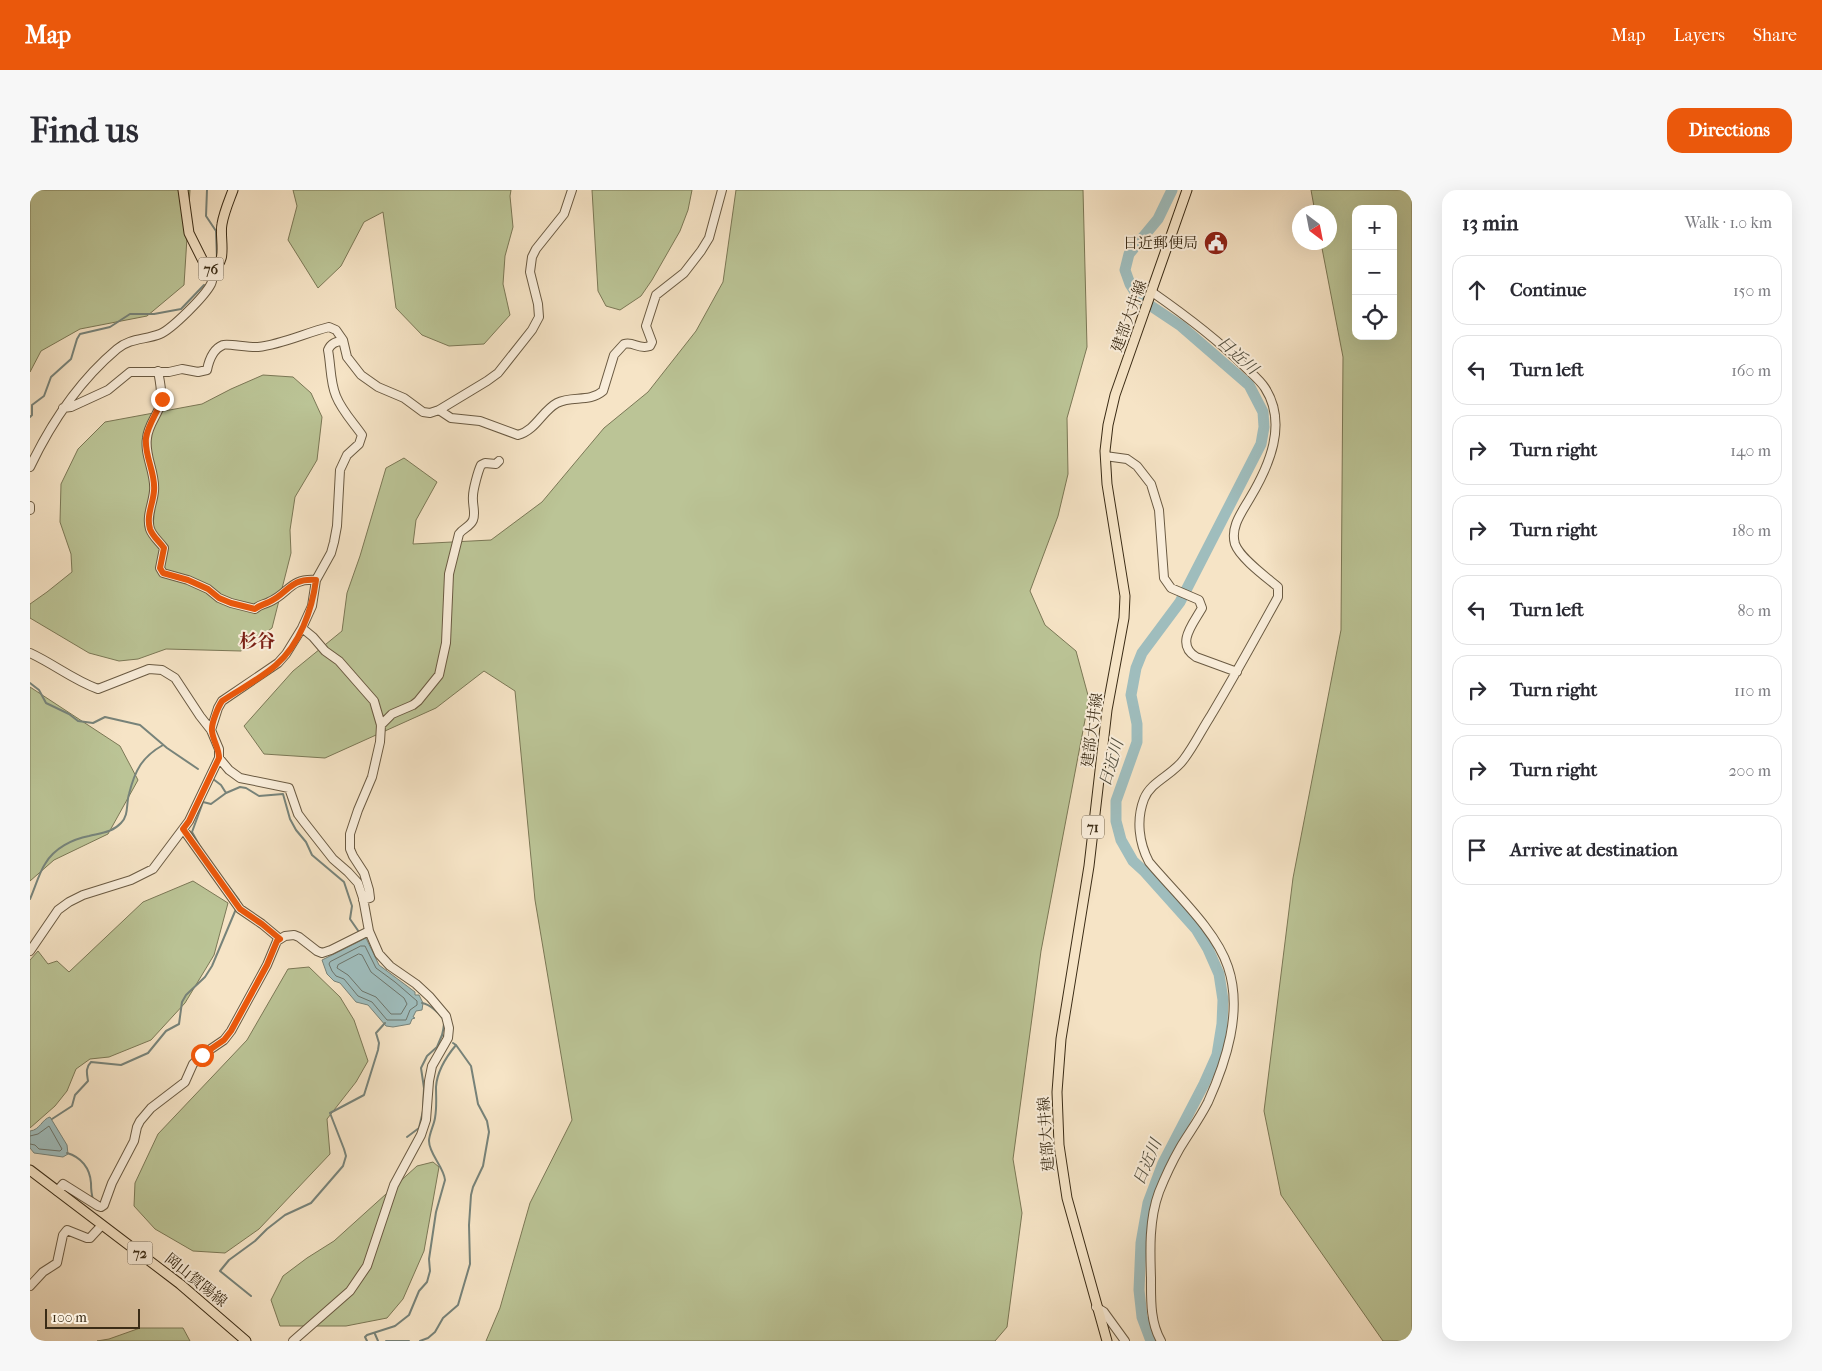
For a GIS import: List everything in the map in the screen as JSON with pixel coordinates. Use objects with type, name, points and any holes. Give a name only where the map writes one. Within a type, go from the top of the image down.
[{"type":"main road","name":"76","points":[[182,190],[189,233],[208,269],[214,269],[218,266],[222,257],[221,227],[233,190]]},
{"type":"main road","name":"建部大井線","points":[[1107,1341],[1074,1226],[1062,1170],[1057,1118],[1060,1038],[1089,866],[1107,710],[1124,618],[1125,596],[1107,484],[1105,456],[1108,425],[1115,396],[1187,190]]},
{"type":"main road","name":"岡山賀陽線","points":[[30,1170],[180,1284],[246,1341]]},
{"type":"street","points":[[63,408],[71,407],[108,390],[130,372],[169,372],[182,369],[198,372],[207,370],[208,362],[213,353],[217,348],[227,344],[246,348],[268,345],[295,339],[329,327],[336,330],[343,340],[347,357],[361,375],[378,387],[404,398],[423,412],[430,413],[439,410],[492,377],[532,330],[539,317],[538,304],[530,272],[532,257],[564,214],[572,190]]},
{"type":"street","points":[[439,410],[451,418],[480,422],[518,435],[530,430],[559,402],[590,398],[603,391],[614,355],[624,344],[631,344],[640,348],[650,346],[652,342],[646,326],[656,295],[684,273],[701,251],[709,238],[722,190]]},
{"type":"street","points":[[30,467],[63,408],[102,363],[119,346],[135,339],[158,335],[168,330],[181,319],[210,284],[214,269]]},
{"type":"street","points":[[1151,295],[1204,328],[1265,387],[1274,408],[1276,431],[1271,456],[1234,528],[1234,537],[1239,551],[1278,586],[1278,597],[1237,672],[1184,760],[1152,787],[1144,798],[1141,810],[1140,839],[1142,850],[1149,862],[1208,929],[1228,965],[1234,1000],[1229,1042],[1220,1072],[1207,1104],[1179,1149],[1158,1195],[1152,1227],[1151,1292],[1153,1318],[1161,1341]]},
{"type":"street","points":[[211,730],[222,701],[278,663],[286,654],[302,628],[312,606],[316,580],[332,553],[337,526],[340,470],[347,456],[362,440],[362,435],[352,423],[336,395],[332,380],[328,350],[334,342],[343,340]]},
{"type":"street","points":[[158,371],[162,399],[146,439],[154,491],[149,517],[150,528],[154,537],[164,548],[160,568],[163,573],[188,580],[231,603],[255,609],[303,579],[316,580]]},
{"type":"street","points":[[1105,456],[1128,459],[1137,466],[1150,484],[1159,510],[1164,578],[1171,588],[1198,600],[1202,608],[1186,638],[1187,648],[1196,656],[1237,672]]},
{"type":"street","points":[[381,725],[392,714],[418,701],[438,675],[446,642],[449,574],[459,534],[473,521],[473,495],[480,465],[485,463],[496,464],[499,461]]},
{"type":"street","points":[[302,628],[325,651],[339,660],[374,701],[381,725],[380,742],[372,777],[350,834],[350,848],[364,873],[369,890],[370,898],[363,900]]},
{"type":"street","points":[[30,653],[45,660],[75,680],[98,689],[149,669],[162,670],[175,678],[211,730],[219,749],[219,758],[189,821],[153,869],[131,880],[83,895],[69,902],[58,910],[30,951]]},
{"type":"street","points":[[219,758],[229,770],[240,778],[288,788],[298,814],[333,859],[358,883],[363,900],[363,934],[384,961],[416,984],[446,1016],[449,1028],[448,1038],[432,1066],[426,1120],[422,1135],[394,1186],[368,1266],[350,1291],[294,1341]]},
{"type":"street","points":[[183,829],[240,909],[280,939]]},
{"type":"street","points":[[57,1191],[63,1184],[98,1206],[104,1205],[112,1183],[134,1141],[140,1122],[151,1108],[185,1082],[193,1064],[202,1055],[224,1040],[231,1031],[267,965],[277,941],[285,936],[294,935],[317,951],[322,952],[331,950],[363,934]]},
{"type":"street","points":[[30,1286],[43,1272],[57,1263],[63,1235],[67,1230],[90,1238],[102,1225]]},
{"type":"street","points":[[1096,1307],[1104,1312],[1125,1341]]},
{"type":"green space","points":[[30,190],[190,190],[184,285],[147,316],[80,329],[41,351],[30,372]]},
{"type":"green space","points":[[293,190],[511,190],[513,227],[505,256],[503,284],[510,315],[484,344],[449,346],[422,335],[396,308],[383,212],[364,222],[341,266],[318,288],[288,240],[297,206]]},
{"type":"green space","points":[[592,190],[692,190],[688,210],[680,231],[652,280],[641,296],[620,310],[606,306],[598,291]]},
{"type":"green space","points":[[736,190],[1083,190],[1087,347],[1067,418],[1068,474],[1058,516],[1030,591],[1045,625],[1076,651],[1089,699],[1041,951],[1013,1159],[1022,1213],[1007,1327],[995,1341],[486,1341],[500,1308],[530,1203],[572,1120],[535,900],[515,691],[484,671],[436,708],[325,758],[264,754],[244,726],[293,671],[342,631],[347,593],[386,468],[404,458],[437,482],[416,520],[413,544],[491,540],[542,502],[604,428],[648,392],[696,331],[723,282]]},
{"type":"green space","points":[[1311,190],[1412,190],[1412,1341],[1383,1341],[1281,1195],[1264,1111],[1293,878],[1341,630],[1343,357],[1322,250],[1337,250],[1337,205],[1314,205]]},
{"type":"green space","points":[[263,375],[293,377],[311,393],[322,417],[317,460],[295,497],[290,530],[291,553],[272,628],[241,651],[166,649],[138,659],[119,661],[89,653],[30,618],[30,604],[72,572],[71,554],[60,522],[61,484],[78,449],[105,422],[202,404]]},
{"type":"green space","points":[[30,687],[120,746],[138,780],[108,834],[54,860],[30,881]]},
{"type":"green space","points":[[193,881],[228,903],[214,955],[185,1003],[151,1040],[109,1057],[90,1059],[76,1069],[67,1091],[55,1106],[30,1128],[30,960],[38,951],[48,964],[57,961],[69,972],[143,902]]},
{"type":"green space","points":[[309,967],[340,997],[354,1020],[368,1061],[356,1082],[327,1119],[330,1154],[259,1229],[225,1253],[193,1251],[155,1229],[134,1206],[135,1183],[158,1134],[247,1040],[288,969]]},
{"type":"green space","points":[[433,1162],[439,1167],[424,1251],[403,1299],[387,1318],[346,1326],[280,1326],[271,1300],[283,1276],[334,1241],[417,1166]]},
{"type":"green space","points":[[140,1328],[183,1328],[190,1341],[97,1341],[109,1339]]},
{"type":"water","points":[[366,938],[379,965],[415,992],[415,995],[419,995],[423,1003],[422,1010],[416,1011],[413,1017],[415,1018],[412,1019],[410,1024],[393,1027],[386,1026],[368,1005],[356,1002],[340,983],[334,981],[327,974],[322,960]]},
{"type":"water","points":[[50,1117],[67,1145],[68,1154],[63,1157],[34,1153],[30,1148],[30,1131],[36,1129]]},
{"type":"waterway","points":[[207,190],[206,216],[216,231],[217,258]]},
{"type":"waterway","name":"日近川","points":[[1151,1341],[1142,1317],[1139,1290],[1141,1243],[1148,1203],[1163,1163],[1217,1055],[1222,1024],[1223,1000],[1219,974],[1208,949],[1196,929],[1133,861],[1121,840],[1116,821],[1116,801],[1137,742],[1137,724],[1131,695],[1136,668],[1142,653],[1180,602],[1261,444],[1264,427],[1263,412],[1249,385],[1181,326],[1139,298],[1130,284],[1125,270],[1129,254],[1158,219],[1172,190]]},
{"type":"waterway","points":[[30,417],[32,415],[32,405],[44,396],[51,377],[71,359],[80,334],[110,327],[130,314],[154,314],[181,309],[204,285]]},
{"type":"waterway","points":[[30,683],[39,690],[46,703],[69,714],[78,721],[93,723],[105,717],[140,725],[167,748],[198,769]]},
{"type":"waterway","points":[[30,899],[39,876],[53,853],[77,839],[111,830],[124,820],[129,794],[140,765],[150,754],[163,745]]},
{"type":"waterway","points":[[213,779],[221,785],[226,793],[240,787],[246,788],[259,796],[283,794],[290,819],[306,842],[312,855],[344,882],[352,906],[350,919],[359,932]]},
{"type":"waterway","points":[[202,850],[192,832],[203,802],[211,804],[226,793]]},
{"type":"waterway","points":[[227,884],[239,900]]},
{"type":"waterway","points":[[52,1119],[72,1106],[75,1095],[88,1081],[87,1069],[91,1062],[121,1065],[148,1053],[166,1031],[179,1024],[182,1002],[186,995],[205,977],[212,966],[236,909]]},
{"type":"waterway","points":[[422,1003],[432,1007],[441,1016],[444,1022],[442,1035],[444,1036]]},
{"type":"waterway","points":[[251,1296],[220,1271],[229,1260],[285,1215],[311,1203],[343,1166],[346,1156],[330,1113],[364,1095],[378,1050],[379,1043],[376,1033],[385,1023]]},
{"type":"waterway","points":[[407,1137],[419,1128],[423,1111],[424,1088],[421,1068],[427,1056],[437,1047],[442,1035]]},
{"type":"waterway","points":[[367,1341],[365,1337],[367,1335],[395,1326],[409,1315],[419,1291],[427,1282],[430,1271],[429,1259],[436,1212],[445,1180],[442,1170],[431,1151],[429,1138],[436,1114],[438,1075],[456,1045],[453,1043]]},
{"type":"waterway","points":[[420,1341],[428,1338],[435,1332],[443,1318],[458,1305],[470,1264],[469,1225],[471,1195],[483,1166],[489,1132],[487,1121],[478,1104],[471,1066],[456,1045]]},
{"type":"waterway","points":[[67,1153],[77,1157],[87,1168],[93,1199]]},
{"type":"waterway","points":[[375,1334],[378,1341]]},
{"type":"waterway","points":[[386,1341],[409,1341]]},
{"type":"place","name":"日近郵便局","points":[[1216,243]]},
{"type":"district","name":"杉谷","points":[[257,641]]},
{"type":"route","points":[[162,399],[146,439],[154,481],[149,517],[150,528],[154,537],[164,548],[160,568],[163,573],[188,580],[231,603],[255,609],[303,579],[316,580],[312,606],[302,628],[286,654],[268,671],[222,701],[218,708],[211,730],[219,749],[219,758],[189,821],[183,829],[240,909],[280,939],[277,941],[267,965],[231,1031],[224,1040],[202,1055]]}]
